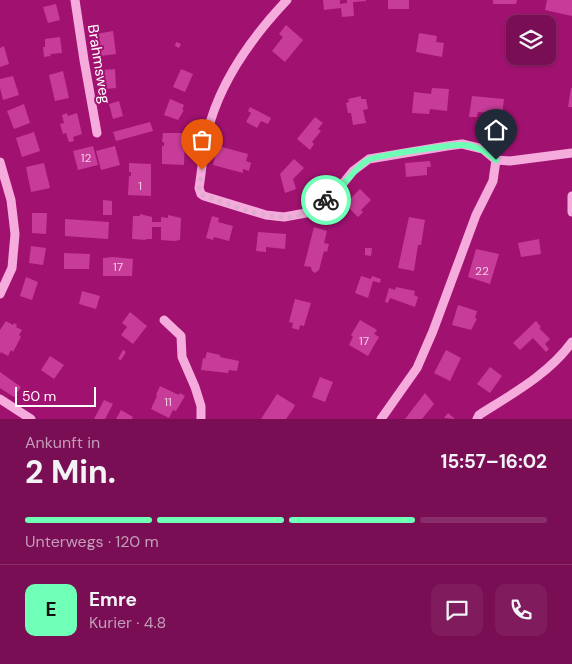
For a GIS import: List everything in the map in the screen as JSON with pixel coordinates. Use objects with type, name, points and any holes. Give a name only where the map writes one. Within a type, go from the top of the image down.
[{"type":"street","name":"Brahmsweg","points":[[76,0],[97,133]]},
{"type":"street","points":[[287,0],[264,24],[224,84],[207,134],[199,188],[204,196],[266,215],[284,217],[306,214],[332,197],[353,172],[369,159],[462,144],[483,149],[496,160],[510,161],[572,153]]},
{"type":"street","points":[[381,419],[416,368],[433,331],[476,215],[493,181],[496,160]]},
{"type":"street","points":[[0,162],[11,200],[15,234],[12,268],[0,294]]},
{"type":"street","points":[[572,196],[572,212]]},
{"type":"street","points":[[164,320],[181,336],[182,356],[198,396],[201,406],[201,419]]},
{"type":"street","points":[[477,419],[479,415],[530,382],[562,356],[572,342]]},
{"type":"street","points":[[0,399],[31,419]]},
{"type":"building","points":[[323,0],[340,0],[340,4],[347,3],[347,0],[366,1],[353,2],[354,16],[342,17],[341,8],[324,10]]},
{"type":"building","points":[[388,0],[409,0],[409,9],[388,9]]},
{"type":"building","points":[[493,0],[517,0],[516,4],[493,4]]},
{"type":"building","points":[[547,0],[572,0],[572,16],[545,10]]},
{"type":"building","points":[[56,4],[60,20],[48,23],[43,7]]},
{"type":"building","points":[[286,25],[303,40],[285,62],[272,51],[283,37],[279,34]]},
{"type":"building","points":[[113,31],[116,54],[100,56],[96,34]]},
{"type":"building","points":[[419,33],[437,36],[436,42],[444,43],[442,57],[416,52]]},
{"type":"building","points":[[60,37],[62,53],[50,54],[51,56],[44,57],[43,47],[45,47],[45,39]]},
{"type":"building","points":[[176,42],[181,44],[179,48],[175,46]]},
{"type":"building","points":[[4,46],[9,64],[0,67],[0,48]]},
{"type":"building","points":[[115,69],[116,88],[105,89],[103,70]]},
{"type":"building","points":[[181,69],[193,74],[185,92],[173,87]]},
{"type":"building","points":[[63,71],[69,98],[55,101],[49,75]]},
{"type":"building","points":[[13,76],[19,95],[3,100],[0,79]]},
{"type":"building","points":[[432,88],[449,89],[447,111],[430,109],[429,114],[412,113],[414,92],[431,94]]},
{"type":"building","points":[[571,88],[572,107],[568,107]]},
{"type":"building","points":[[361,96],[361,99],[366,99],[368,109],[363,110],[366,123],[353,125],[351,113],[348,113],[346,103],[349,102],[348,99]]},
{"type":"building","points":[[472,96],[504,99],[502,114],[478,112],[477,117],[469,117]]},
{"type":"building","points":[[170,99],[184,105],[182,110],[184,110],[178,120],[164,115]]},
{"type":"building","points":[[119,101],[123,116],[113,119],[109,104]]},
{"type":"building","points":[[24,104],[30,123],[14,129],[7,111]]},
{"type":"building","points":[[250,107],[271,118],[268,124],[261,121],[257,128],[246,122],[251,113],[248,111]]},
{"type":"building","points":[[67,113],[68,116],[77,113],[82,134],[73,137],[74,141],[69,142],[66,133],[63,134],[60,124],[64,123],[62,115]]},
{"type":"building","points":[[315,117],[323,123],[318,129],[321,131],[312,142],[314,144],[310,150],[297,139]]},
{"type":"building","points":[[150,122],[153,131],[116,141],[113,132]]},
{"type":"building","points":[[34,132],[40,151],[22,157],[16,138]]},
{"type":"building","points":[[163,133],[185,133],[184,165],[162,164]]},
{"type":"building","points":[[93,146],[98,165],[78,170],[73,151]]},
{"type":"building","points":[[115,146],[120,165],[101,170],[96,151]]},
{"type":"building","points":[[218,146],[248,154],[246,161],[251,163],[249,171],[243,169],[243,173],[213,165]]},
{"type":"building","points":[[294,159],[304,168],[293,179],[296,189],[285,193],[280,174]]},
{"type":"building","points":[[430,161],[431,167],[427,167],[427,175],[406,177],[405,163]]},
{"type":"building","points":[[44,163],[50,188],[31,192],[26,167]]},
{"type":"building","points":[[129,163],[151,164],[151,196],[128,195],[129,176],[131,176]]},
{"type":"building","points":[[360,189],[371,200],[361,210],[363,212],[358,217],[345,204]]},
{"type":"building","points":[[103,200],[112,201],[112,215],[103,215]]},
{"type":"building","points":[[32,213],[47,213],[46,234],[32,233]]},
{"type":"building","points":[[140,214],[152,217],[152,222],[161,222],[161,217],[168,218],[168,215],[181,218],[180,240],[161,240],[161,227],[152,227],[152,239],[132,239],[133,216],[140,216]]},
{"type":"building","points":[[212,216],[219,218],[218,222],[233,226],[229,241],[214,237],[213,240],[206,238]]},
{"type":"building","points":[[409,217],[425,220],[421,245],[418,245],[414,271],[398,268]]},
{"type":"building","points":[[65,219],[109,222],[108,239],[65,236]]},
{"type":"building","points":[[314,227],[327,231],[324,243],[329,244],[327,252],[324,251],[319,270],[315,273],[311,267],[304,266]]},
{"type":"building","points":[[258,232],[286,234],[285,249],[266,247],[266,252],[256,251]]},
{"type":"building","points":[[539,239],[541,254],[521,257],[518,243]]},
{"type":"building","points":[[31,246],[46,248],[43,265],[29,263]]},
{"type":"building","points":[[365,248],[372,248],[371,256],[365,255]]},
{"type":"building","points":[[476,249],[499,254],[490,284],[468,277]]},
{"type":"building","points":[[64,253],[90,254],[89,269],[64,269]]},
{"type":"building","points":[[103,258],[133,259],[132,276],[103,276]]},
{"type":"building","points":[[361,276],[371,279],[372,276],[381,279],[380,283],[373,281],[368,298],[355,293]]},
{"type":"building","points":[[26,277],[38,282],[32,300],[20,296]]},
{"type":"building","points":[[396,287],[415,291],[414,295],[418,297],[415,307],[390,298],[388,303],[385,302],[389,288],[395,290]]},
{"type":"building","points":[[82,291],[100,296],[96,309],[79,304]]},
{"type":"building","points":[[295,299],[311,303],[304,326],[300,325],[299,330],[292,328],[293,323],[289,322]]},
{"type":"building","points":[[458,305],[477,311],[475,318],[477,319],[471,330],[452,325]]},
{"type":"building","points":[[130,312],[147,326],[133,344],[121,335],[127,327],[122,323]]},
{"type":"building","points":[[360,320],[377,330],[374,334],[379,337],[368,356],[349,345],[353,337],[351,335]]},
{"type":"building","points":[[6,321],[13,325],[14,323],[17,325],[16,327],[22,330],[19,335],[21,337],[13,352],[11,350],[8,356],[1,352],[0,354],[0,330]]},
{"type":"building","points":[[536,321],[541,327],[539,328],[550,339],[545,344],[549,349],[546,352],[533,338],[520,350],[513,343]]},
{"type":"building","points":[[123,350],[126,352],[121,360],[118,359]]},
{"type":"building","points":[[446,350],[461,358],[450,381],[434,373]]},
{"type":"building","points":[[207,352],[239,361],[237,371],[229,370],[228,373],[201,370],[203,358],[205,359]]},
{"type":"building","points":[[50,356],[64,365],[54,379],[41,370]]},
{"type":"building","points":[[490,367],[502,376],[490,393],[477,384]]},
{"type":"building","points":[[0,372],[21,387],[14,397],[0,388]]},
{"type":"building","points":[[320,377],[333,382],[325,402],[312,397]]},
{"type":"building","points":[[160,386],[185,396],[176,411],[173,410],[169,418],[151,409]]},
{"type":"building","points":[[425,393],[434,404],[422,419],[405,419]]},
{"type":"building","points":[[277,394],[295,405],[293,409],[286,419],[261,419]]},
{"type":"building","points":[[104,400],[113,404],[105,419],[94,419]]},
{"type":"building","points":[[121,410],[133,417],[132,419],[116,419]]},
{"type":"building","points":[[448,413],[455,419],[444,418]]},
{"type":"way so far","points":[[202,170],[199,188],[201,194],[266,215],[284,217],[306,214],[326,200]]},
{"type":"route","points":[[326,200],[332,197],[353,172],[369,159],[462,144],[483,149],[496,160]]}]
